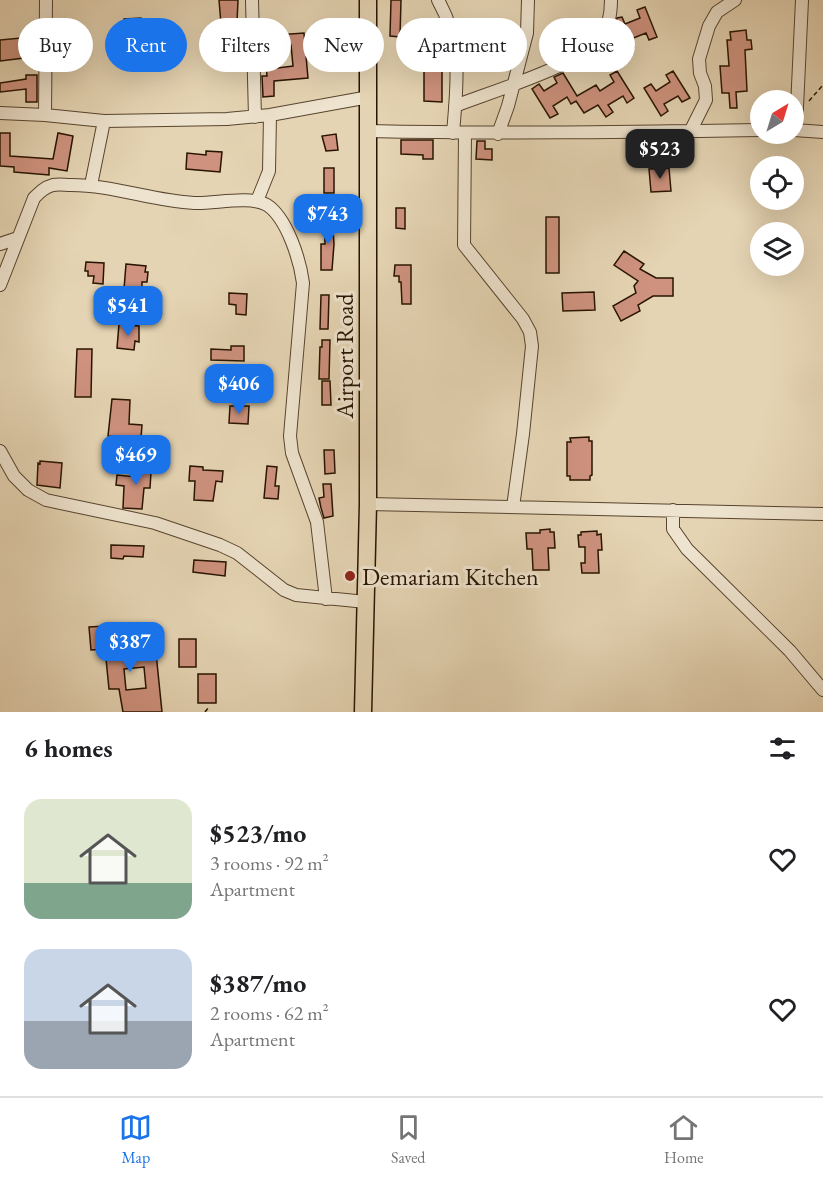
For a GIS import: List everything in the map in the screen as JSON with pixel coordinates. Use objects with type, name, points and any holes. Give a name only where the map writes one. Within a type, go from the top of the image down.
[{"type":"highway","name":"Airport Road","points":[[363,712],[368,504],[368,0]]},
{"type":"street","points":[[45,115],[46,0]]},
{"type":"street","points":[[252,0],[255,117]]},
{"type":"street","points":[[438,0],[455,44],[457,62],[455,106],[459,133],[464,245],[524,319],[530,332],[532,346],[513,507]]},
{"type":"street","points":[[498,134],[527,33],[528,0]]},
{"type":"street","points":[[455,106],[564,64],[599,41],[607,28],[610,0]]},
{"type":"street","points":[[798,90],[802,0]]},
{"type":"street","points":[[690,132],[706,100],[699,59],[709,26],[717,12],[733,1]]},
{"type":"street","points":[[0,113],[104,121],[255,117],[369,97]]},
{"type":"street","points":[[257,201],[269,171],[270,116]]},
{"type":"street","points":[[91,185],[104,121]]},
{"type":"street","points":[[369,131],[498,134],[750,130]]},
{"type":"street","points":[[804,131],[823,132]]},
{"type":"street","points":[[0,285],[34,198],[53,185],[91,185],[195,203],[257,201],[268,206],[279,217],[300,262],[303,283],[290,436],[292,453],[317,522],[326,599]]},
{"type":"street","points":[[0,244],[18,238]]},
{"type":"street","points":[[0,451],[14,476],[28,490],[46,500],[154,523],[220,545],[237,553],[284,590],[296,595],[366,602]]},
{"type":"street","points":[[368,504],[823,514]]},
{"type":"street","points":[[673,510],[673,529],[687,549],[790,651],[823,690]]},
{"type":"path","points":[[804,108],[823,85]]},
{"type":"path","points":[[205,712],[209,708]]},
{"type":"building","points":[[219,0],[238,0],[237,18],[220,18]]},
{"type":"building","points":[[391,0],[401,0],[401,18],[396,18],[396,37],[390,36]]},
{"type":"building","points":[[645,7],[657,37],[649,40],[646,33],[635,37],[635,20],[640,18],[637,10]]},
{"type":"building","points":[[746,30],[747,40],[751,40],[752,49],[745,50],[747,91],[736,92],[737,108],[730,108],[729,93],[722,93],[720,66],[729,66],[727,40],[731,40],[730,32]]},
{"type":"building","points":[[303,33],[303,72],[307,72],[308,78],[274,81],[274,96],[263,97],[262,76],[267,76],[267,72],[291,72],[291,66],[293,66],[291,34]]},
{"type":"building","points":[[18,38],[18,59],[0,61],[0,40]]},
{"type":"building","points":[[673,71],[690,98],[682,102],[678,96],[664,104],[668,111],[661,116],[644,88],[651,84],[656,91],[670,82],[666,75]]},
{"type":"building","points":[[424,72],[442,72],[442,102],[424,101]]},
{"type":"building","points":[[618,72],[634,98],[627,103],[623,96],[608,105],[613,112],[606,117],[598,105],[584,113],[576,101],[571,104],[567,97],[553,106],[558,114],[550,118],[532,89],[539,84],[544,91],[557,83],[554,77],[563,73],[577,96],[596,85],[600,91],[614,82],[610,75]]},
{"type":"building","points":[[26,75],[37,75],[37,102],[26,102],[26,89],[0,92],[0,83],[26,79]]},
{"type":"building","points":[[0,133],[10,133],[10,156],[53,159],[58,133],[73,136],[67,171],[49,168],[49,175],[14,172],[14,167],[0,166]]},
{"type":"building","points":[[336,134],[338,150],[326,151],[322,136]]},
{"type":"building","points":[[401,140],[433,140],[433,159],[423,159],[423,155],[401,154]]},
{"type":"building","points":[[477,141],[485,141],[485,149],[492,149],[492,160],[476,159]]},
{"type":"building","points":[[206,151],[222,152],[220,172],[186,169],[187,153],[206,155]]},
{"type":"building","points":[[324,168],[334,168],[334,193],[324,193]]},
{"type":"building","points":[[669,168],[671,191],[651,192],[649,169]]},
{"type":"building","points":[[396,208],[405,208],[405,229],[396,228]]},
{"type":"building","points":[[324,216],[332,216],[334,244],[332,270],[321,270],[321,244],[325,244]]},
{"type":"building","points":[[546,217],[559,217],[559,273],[546,273]]},
{"type":"building","points":[[624,251],[644,264],[640,269],[656,278],[673,278],[673,296],[653,296],[638,305],[640,311],[621,321],[613,306],[636,293],[634,286],[638,281],[614,265]]},
{"type":"building","points":[[86,262],[104,263],[103,284],[93,283],[94,276],[88,276],[88,271],[85,271]]},
{"type":"building","points":[[126,264],[146,266],[147,282],[142,282],[142,291],[124,289]]},
{"type":"building","points":[[395,265],[411,265],[411,304],[402,304],[401,282],[399,282],[399,276],[394,276]]},
{"type":"building","points":[[594,292],[595,310],[563,311],[562,293]]},
{"type":"building","points":[[229,293],[247,294],[246,315],[236,314],[236,305],[229,304]]},
{"type":"building","points":[[321,295],[329,295],[328,329],[320,329]]},
{"type":"building","points":[[119,324],[139,326],[139,342],[135,341],[134,350],[117,348]]},
{"type":"building","points":[[322,340],[330,340],[329,379],[319,379]]},
{"type":"building","points":[[231,346],[244,346],[244,361],[211,360],[211,349],[231,350]]},
{"type":"building","points":[[77,349],[92,349],[91,397],[75,397]]},
{"type":"building","points":[[322,381],[330,381],[331,405],[322,405]]},
{"type":"building","points":[[112,399],[130,400],[129,424],[142,425],[141,438],[108,436]]},
{"type":"building","points":[[230,406],[249,406],[248,424],[229,423]]},
{"type":"building","points":[[589,437],[589,441],[592,441],[590,480],[570,480],[570,476],[567,476],[567,442],[571,442],[570,438]]},
{"type":"building","points":[[324,450],[334,450],[335,473],[325,474]]},
{"type":"building","points":[[145,457],[152,457],[150,488],[144,488],[142,509],[123,508],[124,486],[116,485],[117,475],[137,477],[138,473],[144,473]]},
{"type":"building","points":[[40,461],[62,463],[60,488],[37,485]]},
{"type":"building","points":[[190,466],[203,467],[203,470],[223,471],[222,482],[216,481],[213,501],[194,500],[195,481],[189,481]]},
{"type":"building","points":[[267,466],[277,467],[275,486],[279,486],[278,499],[264,498]]},
{"type":"building","points":[[323,484],[331,484],[333,516],[324,518],[319,498],[324,497]]},
{"type":"building","points":[[550,529],[550,532],[554,532],[555,548],[548,548],[549,570],[533,570],[532,549],[527,549],[526,533],[540,533],[540,530]]},
{"type":"building","points":[[597,531],[597,535],[601,534],[602,550],[598,550],[599,573],[582,573],[581,563],[585,563],[585,547],[579,547],[578,535],[581,535],[581,532]]},
{"type":"building","points":[[111,545],[144,546],[143,557],[111,558]]},
{"type":"building","points":[[194,560],[226,562],[225,576],[193,572]]},
{"type":"building","points":[[106,626],[107,638],[123,636],[125,659],[143,657],[142,644],[155,643],[162,712],[123,712],[119,689],[109,689],[105,649],[91,650],[89,627]],"holes":[[[144,667],[146,688],[126,690],[124,669]]]},
{"type":"building","points":[[179,639],[196,639],[196,667],[179,667]]},
{"type":"building","points":[[198,674],[216,674],[216,703],[198,703]]},
{"type":"place","name":"Demariam Kitchen","points":[[350,576]]}]
